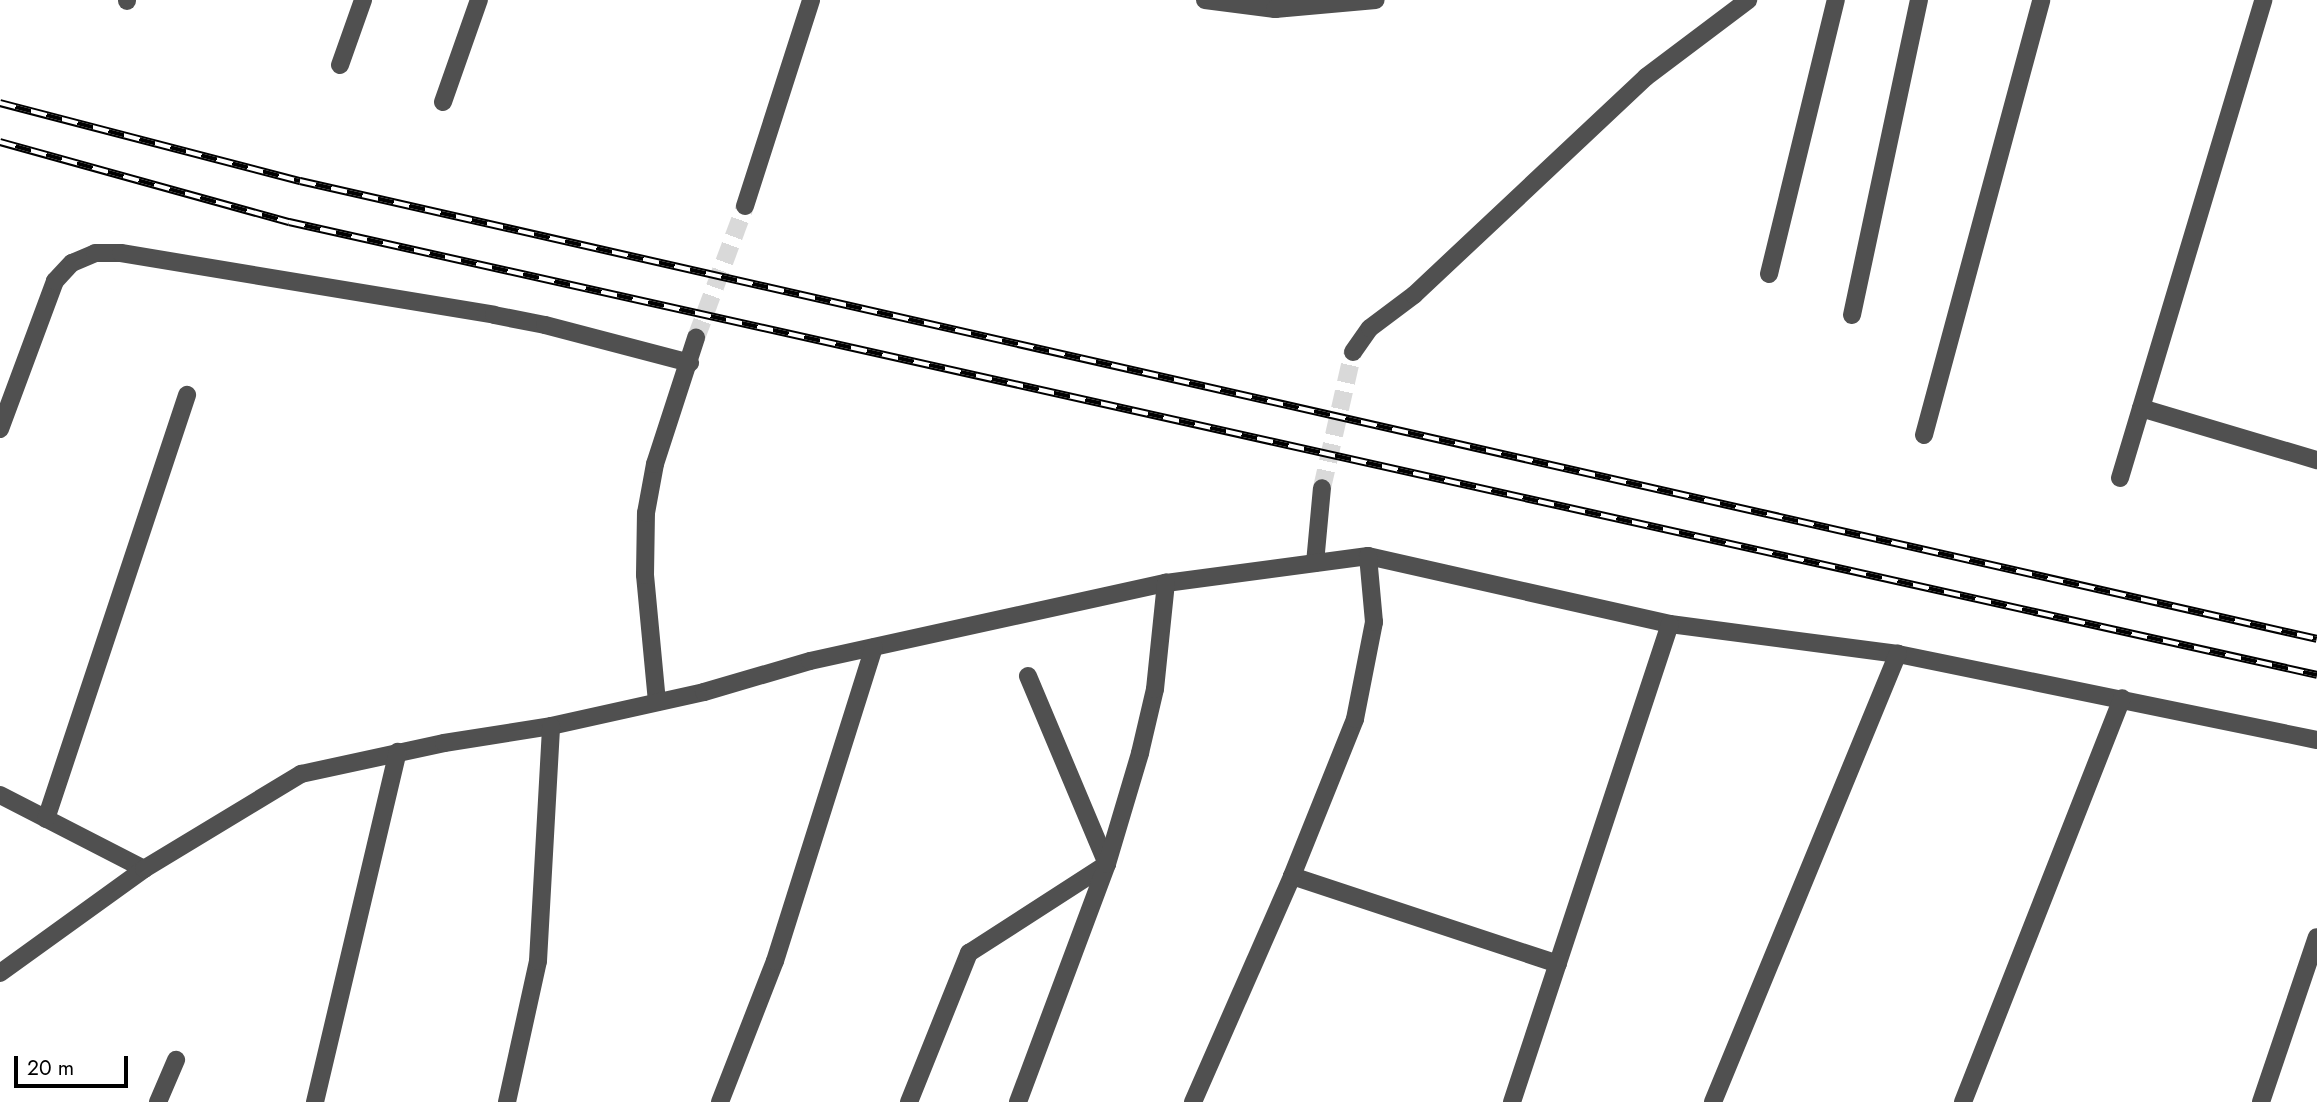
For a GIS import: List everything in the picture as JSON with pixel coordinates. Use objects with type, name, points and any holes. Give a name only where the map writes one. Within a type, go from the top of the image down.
[{"type":"street","points":[[340,65],[363,0]]},
{"type":"street","points":[[443,102],[479,0]]},
{"type":"street","points":[[745,206],[811,0]]},
{"type":"street","points":[[1205,0],[1275,9],[1376,0]]},
{"type":"street","points":[[1353,352],[1370,328],[1413,295],[1646,77],[1748,0]]},
{"type":"street","points":[[1769,274],[1836,0]]},
{"type":"street","points":[[1852,315],[1919,0]]},
{"type":"street","points":[[1924,435],[2041,0]]},
{"type":"street","points":[[2120,478],[2263,0]]},
{"type":"street","points":[[0,429],[55,281],[72,263],[95,253],[121,253],[494,315],[545,325],[690,363]]},
{"type":"street","points":[[657,702],[645,575],[646,513],[655,464],[696,338]]},
{"type":"street","points":[[46,819],[187,395]]},
{"type":"street","points":[[2141,408],[2317,460]]},
{"type":"street","points":[[1315,563],[1322,488]]},
{"type":"street","points":[[1194,1102],[1292,876],[1355,719],[1374,622],[1367,556]]},
{"type":"street","points":[[0,973],[145,869],[301,774],[398,752],[551,726],[874,647],[1166,583],[1367,556],[1670,624],[1898,654],[2317,740]]},
{"type":"street","points":[[1018,1102],[1107,864],[1140,753],[1155,689],[1166,583]]},
{"type":"street","points":[[1512,1102],[1670,624]]},
{"type":"street","points":[[720,1102],[775,961],[874,647]]},
{"type":"street","points":[[1713,1102],[1898,654]]},
{"type":"street","points":[[1028,676],[1107,864]]},
{"type":"street","points":[[1963,1102],[2122,698]]},
{"type":"street","points":[[506,1102],[538,961],[551,726]]},
{"type":"street","points":[[314,1102],[398,752]]},
{"type":"street","points":[[0,796],[145,869]]},
{"type":"street","points":[[909,1102],[969,953],[1107,864]]},
{"type":"street","points":[[1292,876],[1558,964]]},
{"type":"street","points":[[2261,1102],[2317,937]]},
{"type":"street","points":[[158,1102],[176,1060]]},
{"type":"tunnel","points":[[696,338],[745,206]]},
{"type":"tunnel","points":[[1322,488],[1353,352]]},
{"type":"railway","points":[[0,103],[300,181],[2317,639]]},
{"type":"railway","points":[[0,142],[289,222],[2317,675]]}]
